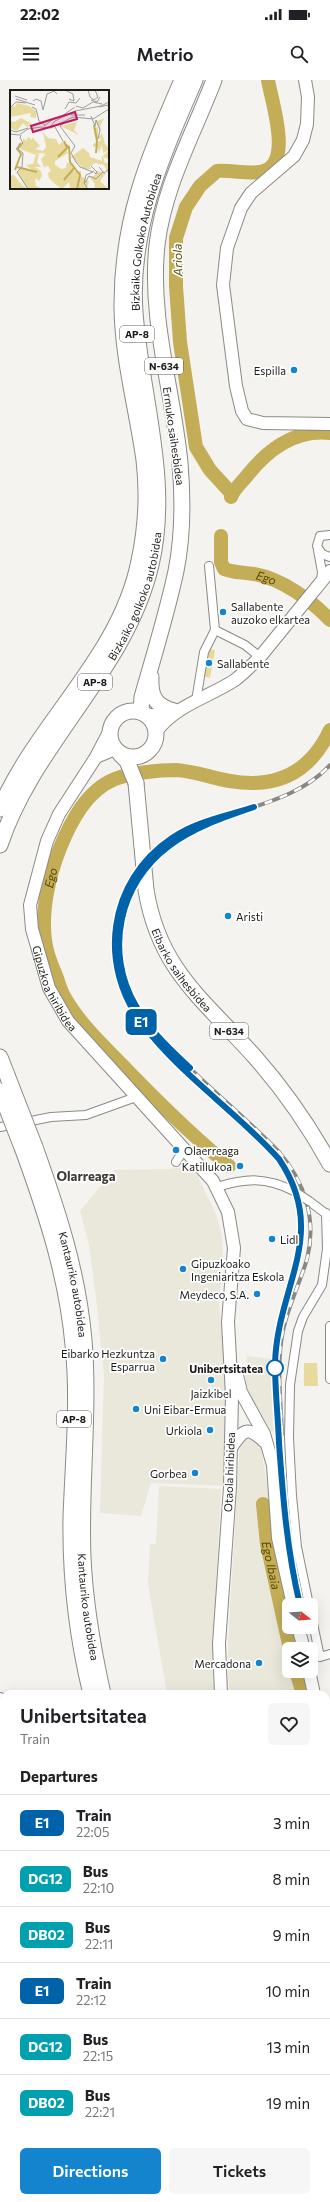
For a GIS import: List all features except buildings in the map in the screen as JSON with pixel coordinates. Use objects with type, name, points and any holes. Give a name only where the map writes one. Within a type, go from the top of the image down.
[{"type":"highway","name":"Bizkaiko Golkoko Autobidea","points":[[150,464],[126,346],[122,310],[124,266],[127,235],[135,199],[145,169],[182,80]]},
{"type":"highway","name":"Bizkaiko Golkoko Autobidea","points":[[152,506],[150,464],[134,310],[135,270],[146,204],[162,159],[195,80]]},
{"type":"highway","name":"Ermuko saihesbidea","points":[[147,679],[154,658],[176,570],[181,535],[182,499],[180,462],[161,350],[156,306],[155,270],[157,244],[162,215],[172,183],[214,80]]},
{"type":"highway","name":"Bizkaiko golkoko autobidea","points":[[0,809],[19,771],[99,655],[114,628],[126,604],[138,565],[152,506]]},
{"type":"highway","name":"Bizkaiko golkoko autobidea","points":[[0,845],[16,803],[30,776],[109,661],[137,607],[151,564],[152,506]]},
{"type":"highway","points":[[154,658],[151,677],[152,695],[160,706],[176,711]]},
{"type":"highway","points":[[135,774],[152,746],[156,732],[154,725],[144,713],[142,697],[147,679]]},
{"type":"highway","points":[[121,714],[147,679]]},
{"type":"highway","points":[[144,713],[127,711],[116,718],[110,730],[111,744],[118,752],[134,758],[147,752]]},
{"type":"highway","name":"Eibarko saihesbidea","points":[[118,752],[127,761],[135,774],[146,890],[156,931],[171,963],[198,998],[255,1057],[280,1087],[316,1140],[330,1164]]},
{"type":"highway","name":"Kantauriko autobidea","points":[[0,1057],[29,1149],[56,1249],[66,1296],[74,1346],[72,1554],[79,1638],[90,1690]]},
{"type":"highway","name":"Kantauriko autobidea","points":[[0,1091],[29,1149],[67,1242],[81,1317],[86,1386],[83,1564],[90,1633],[102,1690]]},
{"type":"street","points":[[304,80],[308,97],[307,124],[303,140],[294,156],[251,193],[241,208],[227,248],[222,285],[236,386],[242,410],[247,419],[263,423],[330,424]]},
{"type":"street","points":[[321,581],[322,572],[317,546],[320,536],[330,535]]},
{"type":"street","points":[[318,550],[330,557]]},
{"type":"street","points":[[196,701],[204,652],[215,630],[209,566]]},
{"type":"street","points":[[144,713],[158,715],[176,711],[236,679],[260,657],[330,571]]},
{"type":"street","points":[[215,630],[245,645],[260,657]]},
{"type":"street","points":[[156,732],[161,724],[176,711]]},
{"type":"street","name":"Gipuzkoa hiribidea","points":[[110,730],[96,757],[59,814],[47,841],[30,905],[32,929],[40,965],[48,988],[68,1021],[136,1097],[185,1148],[215,1184]]},
{"type":"street","points":[[96,757],[118,752]]},
{"type":"street","points":[[0,1127],[51,1117],[86,1115],[136,1097]]},
{"type":"street","points":[[176,1162],[185,1148]]},
{"type":"street","points":[[215,1184],[240,1180],[267,1180],[294,1191],[309,1200],[328,1215],[329,1228],[322,1285],[303,1317],[298,1331],[290,1385],[289,1438],[292,1496],[297,1547],[308,1598]]},
{"type":"street","name":"Otaola hiribidea","points":[[215,1184],[228,1212],[234,1248],[230,1313],[228,1322],[231,1371],[230,1449],[219,1644],[221,1690]]},
{"type":"street","points":[[230,1313],[236,1375],[241,1392],[264,1434],[273,1465],[278,1538],[291,1598]]},
{"type":"street","points":[[330,1326],[330,1379]]},
{"type":"street","points":[[230,1449],[240,1434],[246,1432],[256,1433],[266,1443]]},
{"type":"street","points":[[315,1634],[320,1657],[330,1654]]},
{"type":"street","points":[[311,1678],[313,1690]]},
{"type":"shaded area","name":"Sallabente","points":[[207,649],[215,650],[210,678],[202,676]]},
{"type":"shaded area","name":"Eibarko Hezkuntza Esparrua","points":[[193,1166],[216,1214],[222,1236],[223,1262],[219,1301],[228,1415],[228,1486],[151,1483],[141,1516],[100,1513],[104,1376],[89,1245],[80,1211],[114,1170],[169,1169]]},
{"type":"shaded area","points":[[247,1356],[272,1359],[275,1430],[267,1433],[245,1391]]},
{"type":"shaded area","points":[[304,1363],[317,1363],[318,1386],[304,1386]]},
{"type":"shaded area","points":[[252,1436],[261,1446],[269,1499],[259,1498],[263,1551],[285,1642],[282,1642],[282,1678],[294,1678],[297,1690],[230,1690],[228,1643],[240,1443],[243,1438]]},
{"type":"shaded area","points":[[159,1486],[221,1489],[213,1649],[214,1690],[166,1690],[148,1584],[150,1544],[156,1544]]},
{"type":"waterway","name":"Ariola","points":[[232,494],[210,470],[196,447],[180,342],[176,286],[176,238],[186,207],[200,186],[217,171],[250,173],[260,172],[271,168],[276,159],[279,146],[276,117],[268,80]]},
{"type":"waterway","name":"Ego","points":[[231,497],[254,467],[282,443],[305,434],[330,433]]},
{"type":"waterway","name":"Ego","points":[[221,536],[221,562],[224,569],[254,574],[275,580],[305,598],[330,620]]},
{"type":"waterway","name":"Ego","points":[[229,1166],[153,1097],[95,1037],[71,1008],[61,991],[46,945],[44,917],[49,881],[69,827],[88,799],[105,784],[129,775],[169,770],[190,772],[223,780],[247,783],[277,780],[290,775],[302,767],[322,745],[330,730]]},
{"type":"waterway","name":"Ego Ibaia","points":[[263,1504],[267,1544],[288,1642]]},
{"type":"waterway","name":"Ego Ibaia","points":[[298,1678],[302,1690]]},
{"type":"railway","points":[[282,1434],[280,1382],[281,1344],[285,1322],[307,1259],[310,1244],[309,1216],[302,1189],[296,1176],[279,1152],[207,1085],[161,1039],[146,1019],[133,999],[123,978],[118,954],[119,930],[126,903],[137,880],[152,861],[171,844],[181,837],[209,823],[282,797],[316,778],[330,765]]},
{"type":"train","name":"E1","points":[[190,1068],[155,1033],[141,1016],[131,998],[121,969],[119,954],[120,923],[127,901],[140,875],[161,852],[176,840],[193,830],[254,807],[192,827],[173,837],[153,853],[137,872],[121,904],[116,922],[114,943],[116,965],[121,985],[128,1002],[138,1018],[167,1052],[279,1159],[289,1171],[297,1186],[303,1206],[306,1225],[304,1248],[297,1277],[282,1318],[275,1364],[284,1520],[289,1558],[298,1598]]},
{"type":"place","name":"Espilla","points":[[294,370]]},
{"type":"place","name":"Sallabente auzoko elkartea","points":[[223,612]]},
{"type":"place","name":"Sallabente","points":[[209,663]]},
{"type":"place","name":"Aristi","points":[[228,916]]},
{"type":"place","name":"Olaerreaga","points":[[176,1150]]},
{"type":"place","name":"Katillukoa","points":[[240,1166]]},
{"type":"place","name":"Lidl","points":[[272,1239]]},
{"type":"place","name":"Gipuzkoako Ingeniaritza Eskola","points":[[183,1269]]},
{"type":"place","name":"Meydeco, S.A.","points":[[257,1294]]},
{"type":"place","name":"Eibarko Hezkuntza Esparrua","points":[[163,1359]]},
{"type":"place","name":"Unibertsitatea","points":[[275,1368]]},
{"type":"place","name":"Jaizkibel","points":[[211,1380]]},
{"type":"place","name":"Uni Eibar-Ermua","points":[[136,1409]]},
{"type":"place","name":"Urkiola","points":[[210,1430]]},
{"type":"place","name":"Gorbea","points":[[195,1473]]},
{"type":"place","name":"Mercadona","points":[[259,1663]]},
{"type":"district","name":"Olarreaga","points":[[86,1176]]}]
